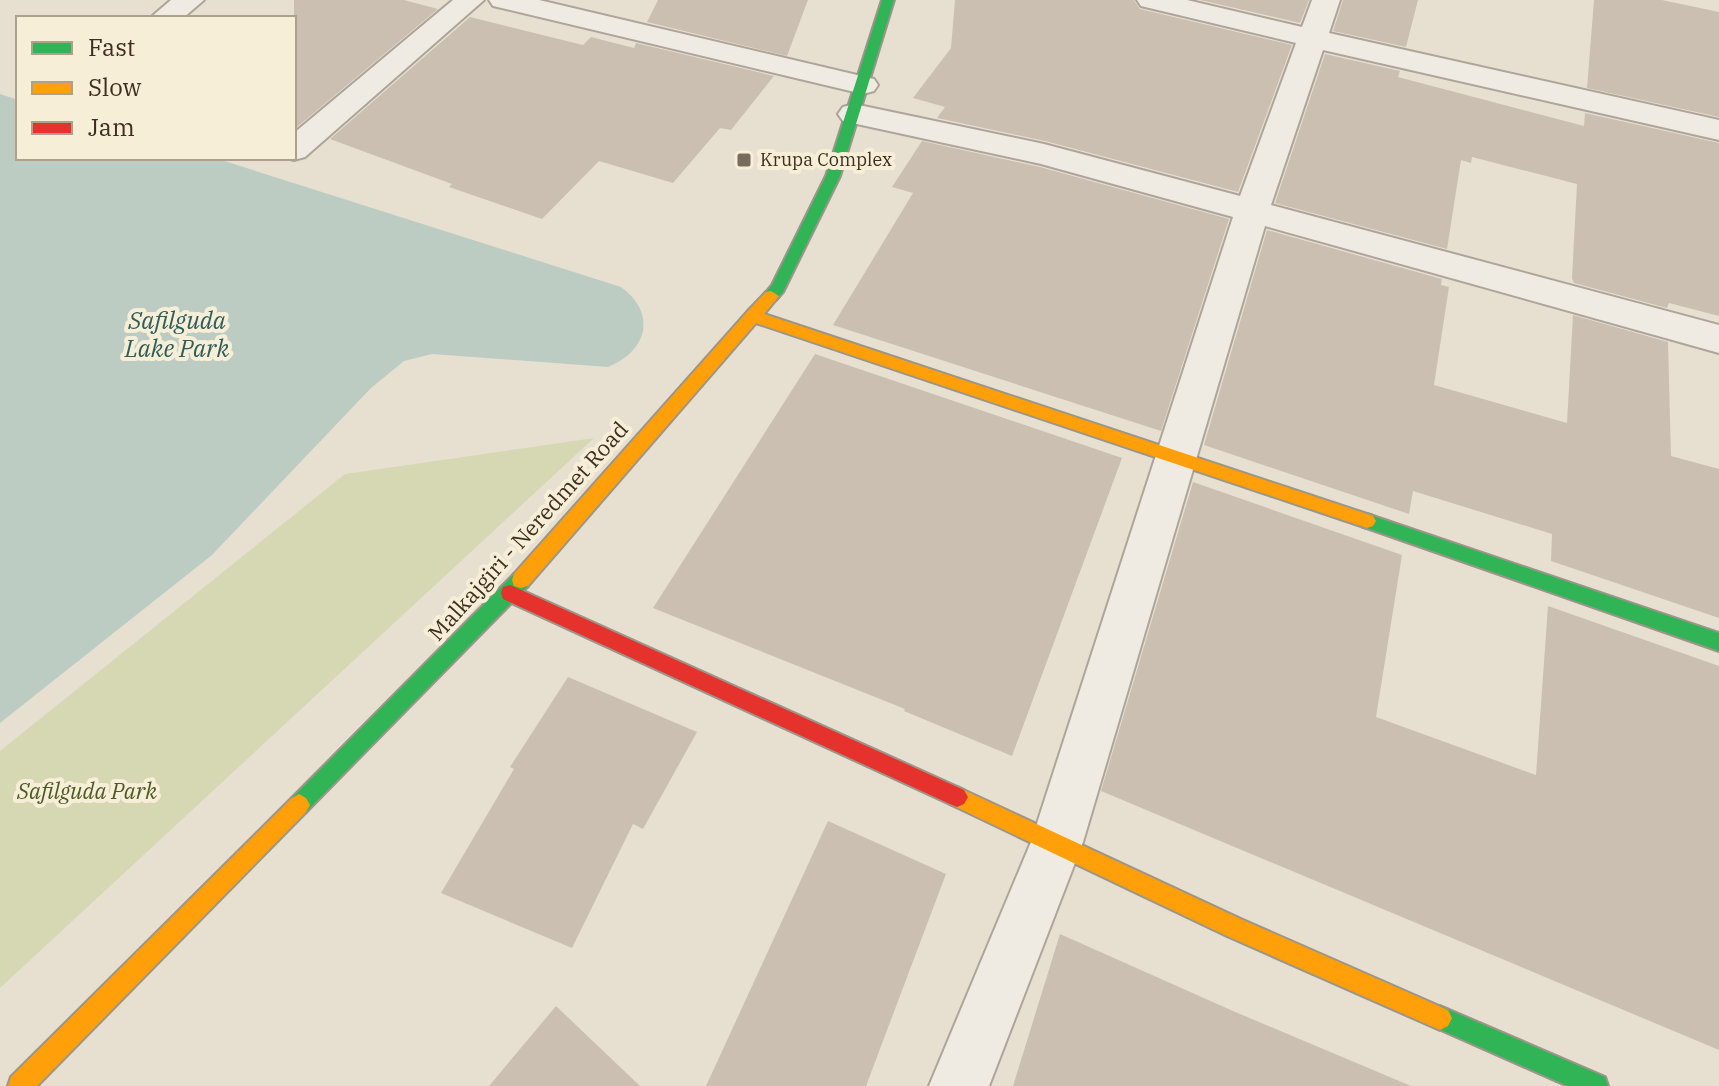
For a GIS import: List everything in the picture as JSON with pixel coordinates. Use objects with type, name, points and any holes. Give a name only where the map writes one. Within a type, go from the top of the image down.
[{"type":"street","points":[[167,16],[190,0]]},
{"type":"street","points":[[296,148],[470,0]]},
{"type":"street","points":[[503,0],[1044,154],[1719,339]]},
{"type":"street","name":"Malkajgiri - Neredmet Road","points":[[20,1086],[510,593],[778,288],[833,176],[888,0]]},
{"type":"street","points":[[1151,0],[1318,19],[1719,130]]},
{"type":"street","points":[[959,1086],[1057,842],[1252,211],[1318,19]]},
{"type":"street","points":[[752,316],[1177,456],[1719,642]]},
{"type":"street","points":[[510,593],[1057,842],[1235,928],[1596,1086]]},
{"type":"green space","name":"Safilguda Park","points":[[594,438],[0,988],[0,751],[345,474]]},
{"type":"water","name":"Safilguda Lake Park","points":[[0,94],[16,99],[16,160],[221,160],[621,287],[640,308],[643,331],[639,342],[622,360],[608,367],[432,354],[404,361],[371,388],[212,555],[0,723]]},
{"type":"building","points":[[294,0],[404,0],[438,9],[297,127]]},
{"type":"building","points":[[658,0],[808,0],[787,56],[647,22]]},
{"type":"building","points":[[955,0],[1134,0],[1140,9],[1292,45],[1238,192],[1045,141],[937,118],[945,107],[913,98],[951,48]]},
{"type":"building","points":[[1200,0],[1309,0],[1300,23]]},
{"type":"building","points":[[1343,0],[1418,0],[1406,47],[1333,31]]},
{"type":"building","points":[[1594,0],[1662,0],[1719,12],[1719,117],[1587,88]]},
{"type":"building","points":[[470,17],[583,45],[591,37],[634,48],[636,43],[774,76],[731,130],[720,128],[673,183],[599,161],[542,219],[449,187],[452,184],[330,139]]},
{"type":"building","points":[[1325,54],[1400,71],[1398,77],[1584,126],[1585,113],[1719,143],[1719,316],[1669,303],[1667,308],[1574,283],[1577,184],[1472,157],[1471,163],[1461,160],[1447,249],[1275,203]]},
{"type":"building","points":[[922,141],[1040,167],[1229,219],[1161,431],[833,325],[913,193],[892,187]]},
{"type":"building","points":[[1267,230],[1442,279],[1441,285],[1449,287],[1434,385],[1567,423],[1573,315],[1668,342],[1671,456],[1719,469],[1719,618],[1551,561],[1552,534],[1413,491],[1409,514],[1204,445]]},
{"type":"building","points":[[815,354],[1122,458],[1012,756],[905,709],[653,608]]},
{"type":"building","points":[[1193,482],[1402,555],[1376,717],[1536,775],[1548,606],[1719,666],[1719,1050],[1101,791]]},
{"type":"building","points":[[568,677],[697,732],[643,829],[633,824],[572,948],[441,893],[514,769],[510,767]]},
{"type":"building","points":[[828,821],[946,874],[866,1086],[706,1086]]},
{"type":"building","points":[[1060,934],[1233,1011],[1411,1086],[1013,1086]]},
{"type":"building","points":[[556,1006],[640,1086],[489,1086]]},
{"type":"traffic: fast","points":[[771,296],[778,288],[833,176],[888,0]]},
{"type":"traffic: fast","points":[[1367,521],[1719,642]]},
{"type":"traffic: fast","points":[[299,805],[521,580]]},
{"type":"traffic: fast","points":[[1440,1018],[1596,1086]]},
{"type":"traffic: slow","points":[[521,580],[771,296]]},
{"type":"traffic: slow","points":[[752,316],[1367,521]]},
{"type":"traffic: slow","points":[[957,797],[1235,928],[1440,1018]]},
{"type":"traffic: slow","points":[[20,1086],[299,805]]},
{"type":"traffic: jam","points":[[510,593],[957,797]]},
{"type":"place","name":"Krupa Complex","points":[[744,160]]}]
